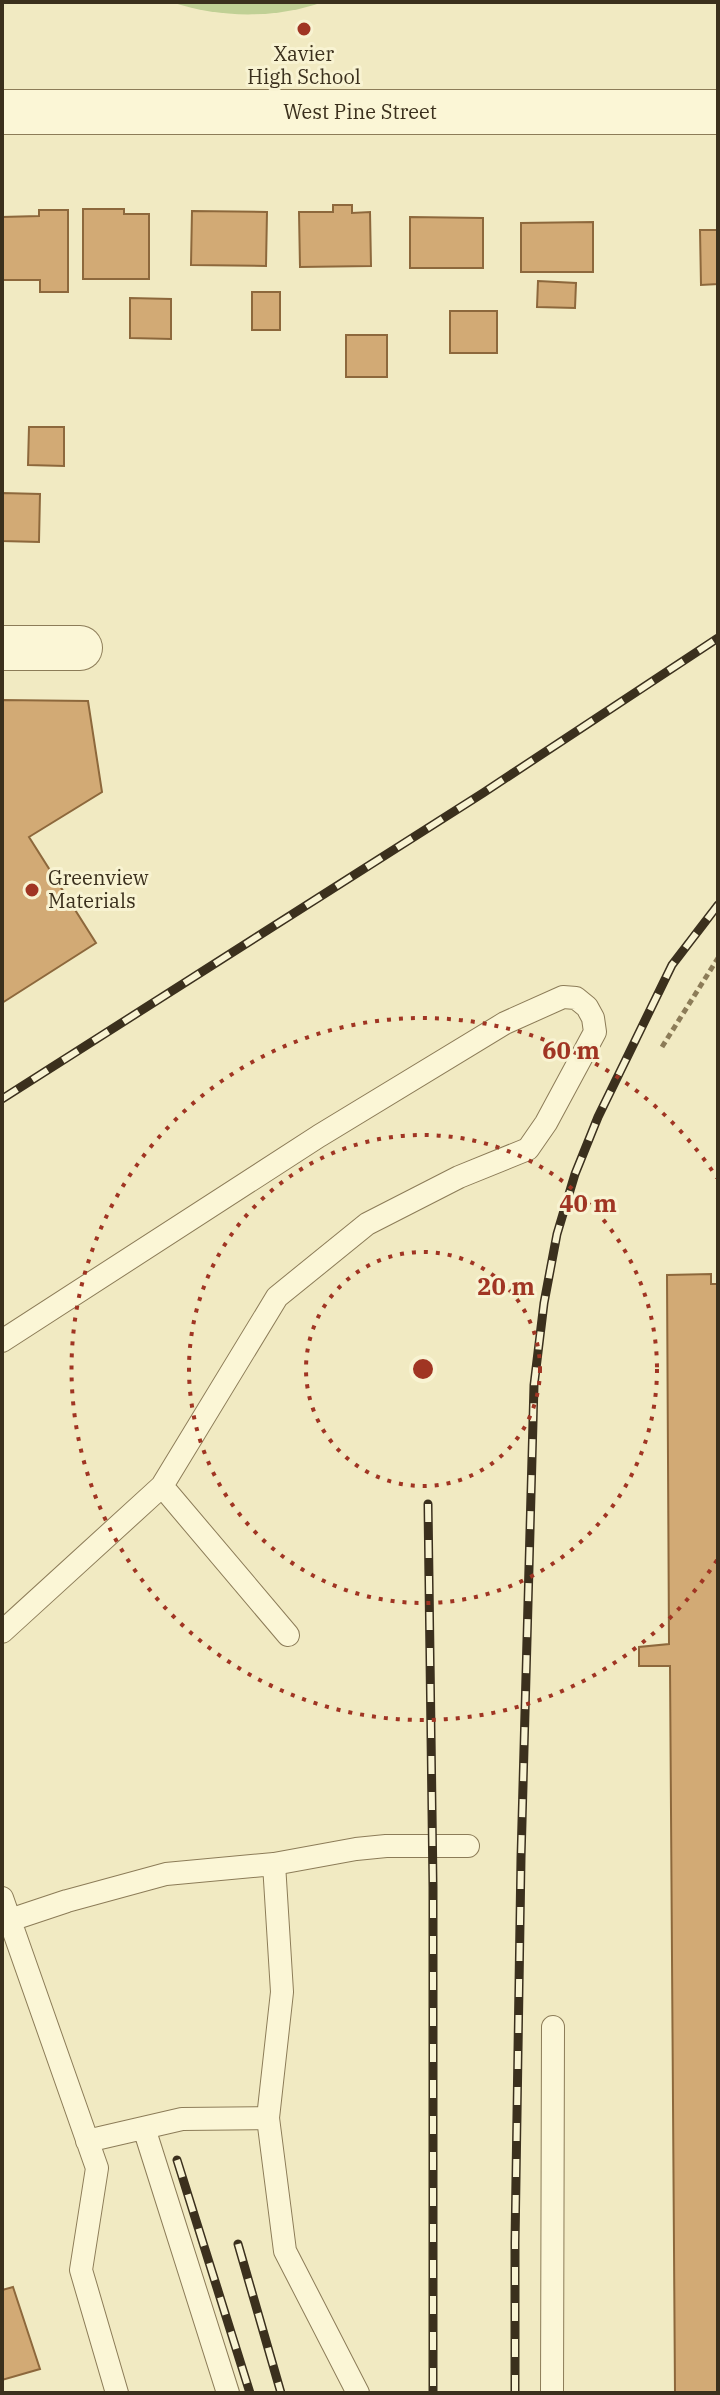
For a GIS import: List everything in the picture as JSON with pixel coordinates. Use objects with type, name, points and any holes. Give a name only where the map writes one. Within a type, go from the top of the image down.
[{"type":"street","name":"West Pine Street","points":[[2,112],[718,112]]},
{"type":"street","points":[[2,648],[80,648]]},
{"type":"lane","points":[[2,1341],[319,1136],[505,1023],[563,997],[576,998],[587,1007],[595,1032],[546,1123],[528,1149],[459,1177],[367,1224],[277,1297],[162,1486],[2,1632]]},
{"type":"lane","points":[[162,1486],[288,1635]]},
{"type":"lane","points":[[10,1920],[166,1874],[274,1864],[386,1846],[468,1846]]},
{"type":"lane","points":[[274,1864],[282,1992],[268,2118],[285,2251],[358,2393]]},
{"type":"lane","points":[[2,1898],[97,2168],[81,2270],[117,2393]]},
{"type":"lane","points":[[552,2393],[553,2027]]},
{"type":"lane","points":[[87,2141],[182,2119],[268,2118]]},
{"type":"lane","points":[[144,2128],[228,2393]]},
{"type":"path","points":[[662,1047],[718,958]]},
{"type":"green space","points":[[171,2],[323,2],[267,14],[227,14]]},
{"type":"building","points":[[333,205],[352,205],[352,213],[370,212],[371,266],[300,267],[299,212],[333,212]]},
{"type":"building","points":[[83,209],[124,209],[124,214],[149,214],[149,279],[83,279]]},
{"type":"building","points":[[39,210],[68,210],[68,292],[40,292],[40,280],[2,280],[2,217],[39,216]]},
{"type":"building","points":[[192,211],[267,212],[266,266],[191,265]]},
{"type":"building","points":[[410,217],[483,218],[483,268],[410,268]]},
{"type":"building","points":[[593,222],[593,272],[521,272],[521,223]]},
{"type":"building","points":[[700,230],[718,230],[718,284],[701,285]]},
{"type":"building","points":[[538,281],[576,283],[575,308],[537,307]]},
{"type":"building","points":[[252,292],[280,292],[280,330],[252,330]]},
{"type":"building","points":[[130,298],[171,299],[171,339],[130,338]]},
{"type":"building","points":[[450,311],[497,311],[497,353],[450,353]]},
{"type":"building","points":[[346,335],[387,335],[387,377],[346,377]]},
{"type":"building","points":[[29,427],[64,427],[64,466],[28,465]]},
{"type":"building","points":[[2,493],[40,494],[39,542],[2,541]]},
{"type":"building","name":"Greenview Materials","points":[[2,700],[88,701],[102,792],[29,837],[96,943],[2,1003]]},
{"type":"building","points":[[711,1274],[711,1284],[718,1284],[718,2393],[675,2393],[670,1666],[639,1666],[639,1647],[669,1644],[667,1275]]},
{"type":"building","points":[[13,2287],[40,2369],[2,2380],[2,2290]]},
{"type":"railway","points":[[2,1099],[483,793],[718,638]]},
{"type":"railway","points":[[515,2393],[521,1858],[534,1385],[544,1303],[557,1234],[575,1174],[598,1117],[672,965],[718,905]]},
{"type":"railway","points":[[428,1504],[433,1887],[433,2393]]},
{"type":"railway","points":[[177,2160],[250,2393]]},
{"type":"railway","points":[[238,2244],[281,2393]]},
{"type":"place","name":"Xavier High School","points":[[304,29]]},
{"type":"place","name":"Greenview Materials","points":[[32,890]]}]
